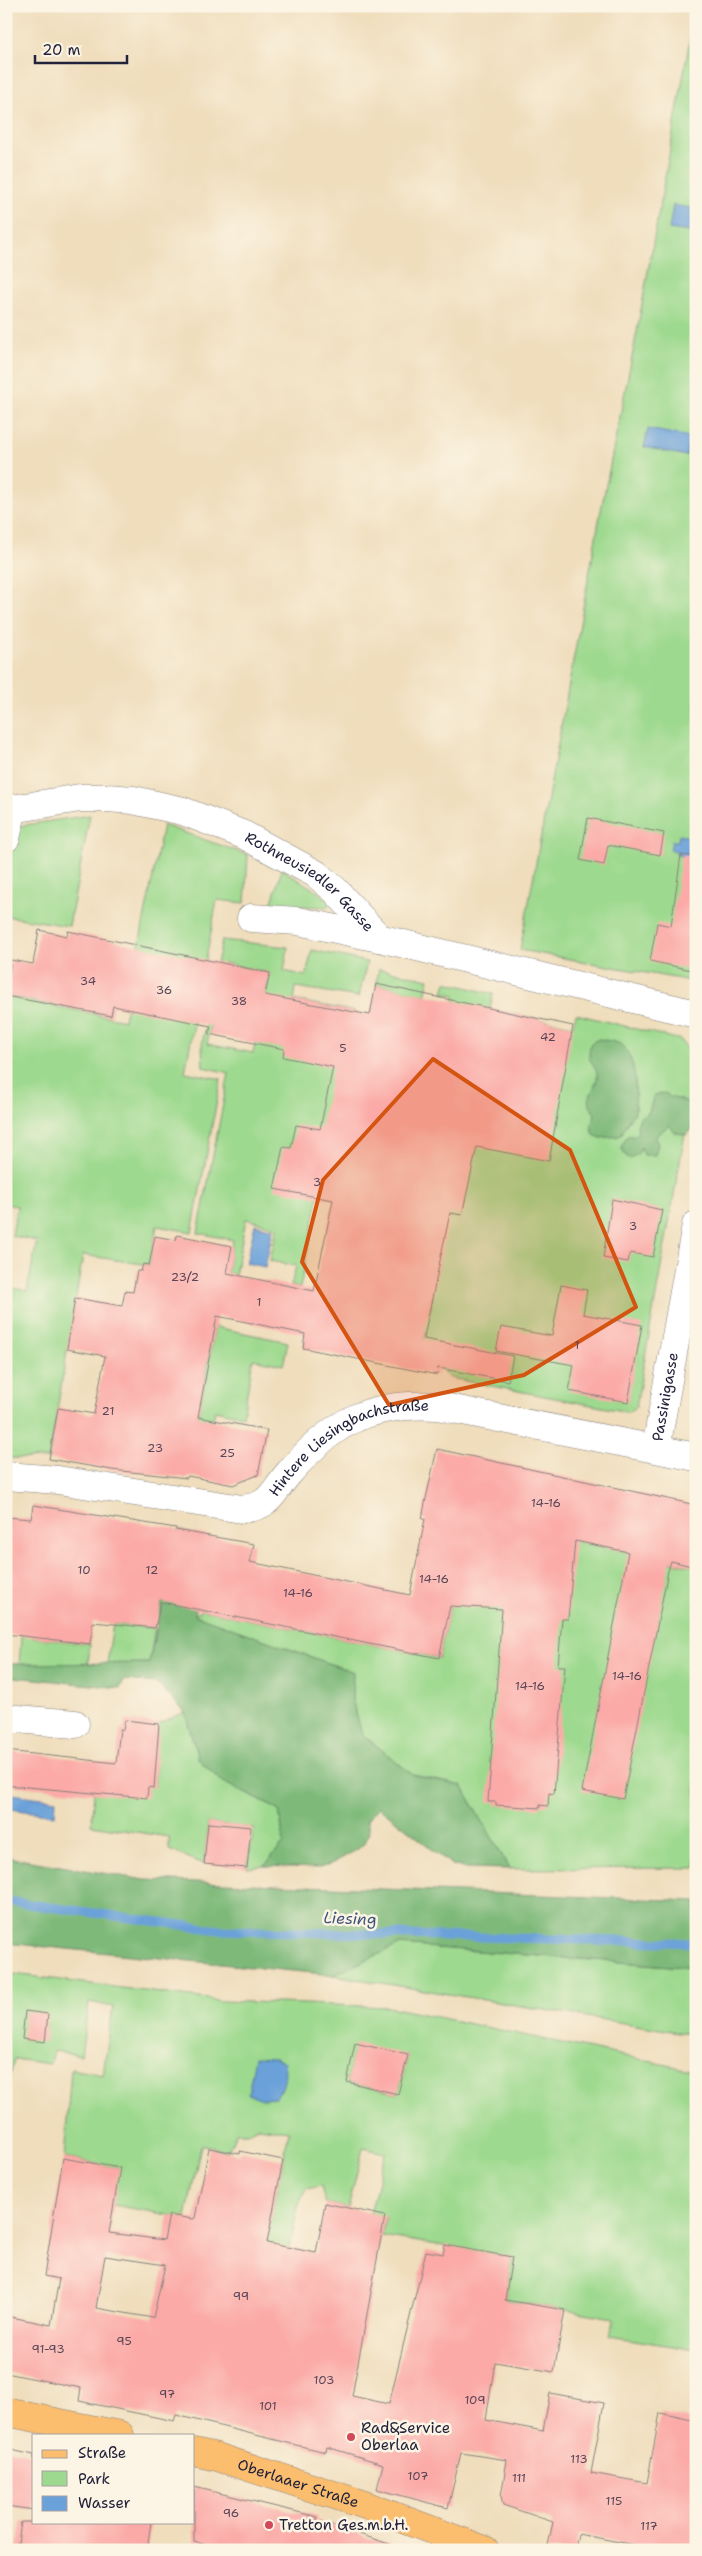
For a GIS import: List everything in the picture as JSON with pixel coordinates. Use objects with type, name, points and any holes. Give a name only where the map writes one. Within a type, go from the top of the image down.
[{"type":"main road","points":[[6,2412],[115,2434]]},
{"type":"main road","name":"Oberlaaer Straße","points":[[195,2452],[217,2457],[365,2505],[471,2547]]},
{"type":"street","name":"Rothneusiedler Gasse","points":[[9,809],[80,798],[107,798],[158,805],[209,819],[244,835],[316,874],[335,890],[379,938],[696,1014]]},
{"type":"street","points":[[6,838],[9,809]]},
{"type":"street","points":[[250,918],[298,921],[379,938]]},
{"type":"street","name":"Passinigasse","points":[[656,1448],[696,1226]]},
{"type":"street","name":"Hintere Liesingbachstraße","points":[[6,1476],[58,1480],[242,1509],[259,1506],[272,1497],[306,1455],[340,1426],[371,1411],[410,1404],[438,1406],[696,1457]]},
{"type":"street","points":[[6,1718],[75,1724]]},
{"type":"highlighted area","points":[[433,1059],[570,1150],[636,1307],[524,1375],[389,1405],[302,1262],[323,1180]]},
{"type":"green space","points":[[696,6],[696,982],[520,950],[601,510],[637,332]]},
{"type":"green space","points":[[90,815],[69,926],[6,916],[6,828]]},
{"type":"green space","points":[[163,825],[248,855],[245,903],[217,900],[185,1072],[221,1079],[192,1232],[157,1226],[149,1265],[83,1255],[49,1459],[6,1458],[6,1287],[27,1291],[37,1241],[12,1236],[17,1206],[6,1204],[6,996],[124,1020]]},
{"type":"green space","points":[[282,869],[327,898],[330,903],[327,907],[271,905]]},
{"type":"green space","points":[[222,940],[288,947],[284,971],[306,976],[312,950],[367,962],[359,997],[296,987],[294,1000],[356,1012],[300,1288],[291,1286],[296,1266],[270,1261],[277,1227],[246,1219],[235,1275],[227,1273],[233,1240],[198,1233],[229,1073],[203,1067],[202,1045],[212,993],[217,994],[207,1044],[253,1053],[270,973],[224,963],[216,968]]},
{"type":"green space","points":[[379,969],[429,979],[425,995],[376,984]]},
{"type":"green space","points":[[446,982],[493,994],[490,1009],[573,1026],[576,1014],[681,1040],[696,1061],[696,1072],[636,1407],[628,1412],[450,1378],[422,1351],[426,1332],[406,1328],[429,1315],[433,1296],[413,1291],[436,1278],[440,1258],[455,995],[443,993]]},
{"type":"green space","points":[[599,1039],[616,1042],[625,1048],[632,1064],[635,1085],[635,1113],[620,1136],[601,1138],[594,1135],[592,1130],[595,1115],[589,1101],[597,1074],[589,1058],[589,1050],[591,1043]]},
{"type":"green space","points":[[666,1093],[670,1097],[692,1103],[691,1131],[686,1135],[674,1132],[670,1125],[655,1138],[658,1144],[655,1155],[644,1155],[641,1147],[639,1152],[631,1159],[626,1156],[621,1147],[627,1136],[635,1136],[638,1132],[637,1126],[640,1117],[649,1112],[654,1095]]},
{"type":"green space","points":[[215,1327],[288,1342],[283,1365],[253,1359],[243,1416],[215,1410],[212,1425],[197,1423]]},
{"type":"green space","points":[[468,1517],[696,1567],[696,1868],[510,1869],[462,1786],[413,1775],[362,1734],[352,1700],[353,1672],[195,1615],[201,1610],[439,1658]]},
{"type":"green space","points":[[178,1530],[210,1538],[195,1615],[353,1672],[352,1700],[362,1734],[413,1775],[462,1786],[510,1869],[464,1868],[452,1865],[379,1807],[367,1820],[369,1832],[365,1843],[333,1863],[317,1868],[264,1866],[284,1843],[279,1810],[223,1782],[198,1759],[185,1712],[157,1683],[124,1680],[120,1688],[6,1676],[6,1664],[149,1663]]},
{"type":"green space","points":[[25,1585],[32,1637],[90,1644],[88,1664],[19,1665]]},
{"type":"green space","points":[[113,1624],[155,1628],[149,1663],[107,1664]]},
{"type":"green space","points":[[185,1712],[198,1759],[223,1782],[279,1810],[284,1843],[264,1866],[247,1868],[254,1828],[208,1823],[204,1864],[169,1850],[169,1837],[91,1825],[95,1781],[154,1787],[158,1724]]},
{"type":"green space","points":[[6,1857],[145,1880],[696,1901],[696,1968],[399,1945],[333,1975],[6,1943]]},
{"type":"green space","points":[[399,1945],[696,1968],[696,2035],[333,1975]]},
{"type":"green space","points":[[6,1973],[222,2001],[389,2007],[696,2071],[696,2350],[610,2336],[614,2318],[505,2300],[512,2257],[382,2236],[385,2217],[370,2214],[385,2153],[363,2148],[348,2208],[325,2203],[321,2186],[306,2189],[298,2206],[277,2310],[242,2364],[289,2131],[258,2127],[247,2133],[236,2133],[228,2151],[201,2145],[186,2218],[113,2205],[119,2168],[64,2158],[71,2069],[103,2075],[113,2007],[89,2002],[81,2055],[53,2051],[50,2064],[14,2059],[6,2097]],"holes":[[[353,2055],[408,2055],[398,2094],[347,2082]]]},
{"type":"water","points":[[673,205],[696,209],[696,233],[669,229]]},
{"type":"water","points":[[648,429],[690,437],[686,456],[644,447]]},
{"type":"water","points":[[679,835],[696,838],[696,859],[677,855],[677,851],[670,850],[672,841],[678,841]]},
{"type":"water","points":[[255,1224],[273,1229],[265,1267],[246,1263]]},
{"type":"water","points":[[12,1794],[56,1800],[55,1815],[10,1809]]},
{"type":"water","points":[[255,2057],[275,2058],[284,2062],[284,2081],[281,2090],[275,2098],[263,2099],[248,2094]]},
{"type":"building","points":[[588,818],[664,833],[660,855],[608,845],[604,865],[580,860]]},
{"type":"building","points":[[681,855],[696,857],[696,971],[650,961],[657,923],[671,926]]},
{"type":"building","points":[[39,930],[67,936],[68,931],[270,973],[265,995],[370,1015],[376,984],[573,1026],[549,1161],[477,1147],[462,1215],[450,1213],[425,1332],[424,1339],[513,1356],[508,1381],[438,1368],[437,1375],[303,1348],[305,1334],[217,1316],[198,1417],[267,1430],[258,1475],[233,1485],[188,1476],[187,1478],[112,1470],[49,1459],[58,1408],[94,1414],[105,1356],[67,1349],[75,1298],[122,1306],[125,1291],[133,1292],[137,1271],[141,1271],[143,1264],[149,1265],[155,1236],[176,1240],[177,1235],[232,1246],[227,1273],[314,1291],[333,1200],[274,1189],[283,1147],[291,1148],[296,1125],[320,1129],[333,1067],[283,1057],[284,1049],[209,1034],[211,1026],[113,1006],[111,1016],[6,996],[11,960],[33,964]]},
{"type":"building","points":[[612,1199],[662,1210],[653,1257],[630,1253],[628,1262],[603,1258]]},
{"type":"building","points":[[561,1285],[587,1290],[583,1314],[642,1325],[628,1402],[569,1391],[574,1365],[496,1351],[501,1327],[552,1336]]},
{"type":"building","points":[[437,1449],[696,1505],[696,1567],[671,1561],[623,1799],[582,1791],[628,1552],[575,1541],[568,1619],[562,1619],[558,1666],[565,1666],[554,1794],[549,1793],[548,1806],[540,1805],[540,1808],[496,1805],[496,1802],[488,1802],[502,1609],[450,1606],[439,1658],[161,1602],[155,1628],[93,1622],[90,1644],[6,1634],[6,1517],[31,1519],[33,1505],[176,1528],[176,1530],[254,1544],[250,1562],[410,1595],[425,1519],[422,1519]]},
{"type":"building","points":[[125,1720],[159,1724],[154,1788],[148,1787],[147,1798],[6,1785],[6,1751],[116,1763],[120,1729],[123,1730]]},
{"type":"building","points":[[208,1823],[251,1827],[247,1868],[204,1864]]},
{"type":"building","points":[[25,2011],[48,2014],[45,2042],[22,2039]]},
{"type":"building","points":[[355,2043],[408,2055],[398,2094],[347,2082]]},
{"type":"building","points":[[209,2148],[240,2154],[240,2151],[283,2160],[267,2243],[316,2253],[325,2203],[385,2216],[352,2396],[389,2404],[426,2251],[443,2254],[445,2245],[512,2257],[505,2300],[565,2310],[554,2372],[495,2362],[486,2420],[543,2431],[550,2393],[604,2403],[591,2473],[647,2483],[660,2413],[696,2421],[696,2550],[634,2550],[635,2545],[578,2534],[575,2550],[547,2550],[553,2522],[503,2505],[501,2496],[507,2460],[461,2453],[448,2508],[377,2489],[383,2464],[327,2447],[326,2452],[176,2415],[174,2421],[79,2401],[81,2388],[6,2373],[6,2316],[51,2325],[59,2279],[44,2276],[63,2158],[120,2168],[109,2233],[164,2240],[169,2215],[195,2218]],"holes":[[[105,2256],[165,2265],[153,2318],[96,2308]]]},
{"type":"building","points":[[6,2449],[32,2455],[32,2510],[6,2506]]},
{"type":"building","points":[[195,2487],[318,2517],[317,2520],[392,2545],[391,2550],[231,2550],[194,2542]]},
{"type":"building","points":[[21,2522],[32,2522],[32,2524],[151,2524],[147,2550],[17,2550]]},
{"type":"waterway","name":"Liesing","points":[[6,1901],[219,1930],[696,1943]]},
{"type":"place","name":"Rad&Service Oberlaa","points":[[351,2437]]},
{"type":"place","name":"Tretton Ges.m.b.H.","points":[[269,2525]]}]
